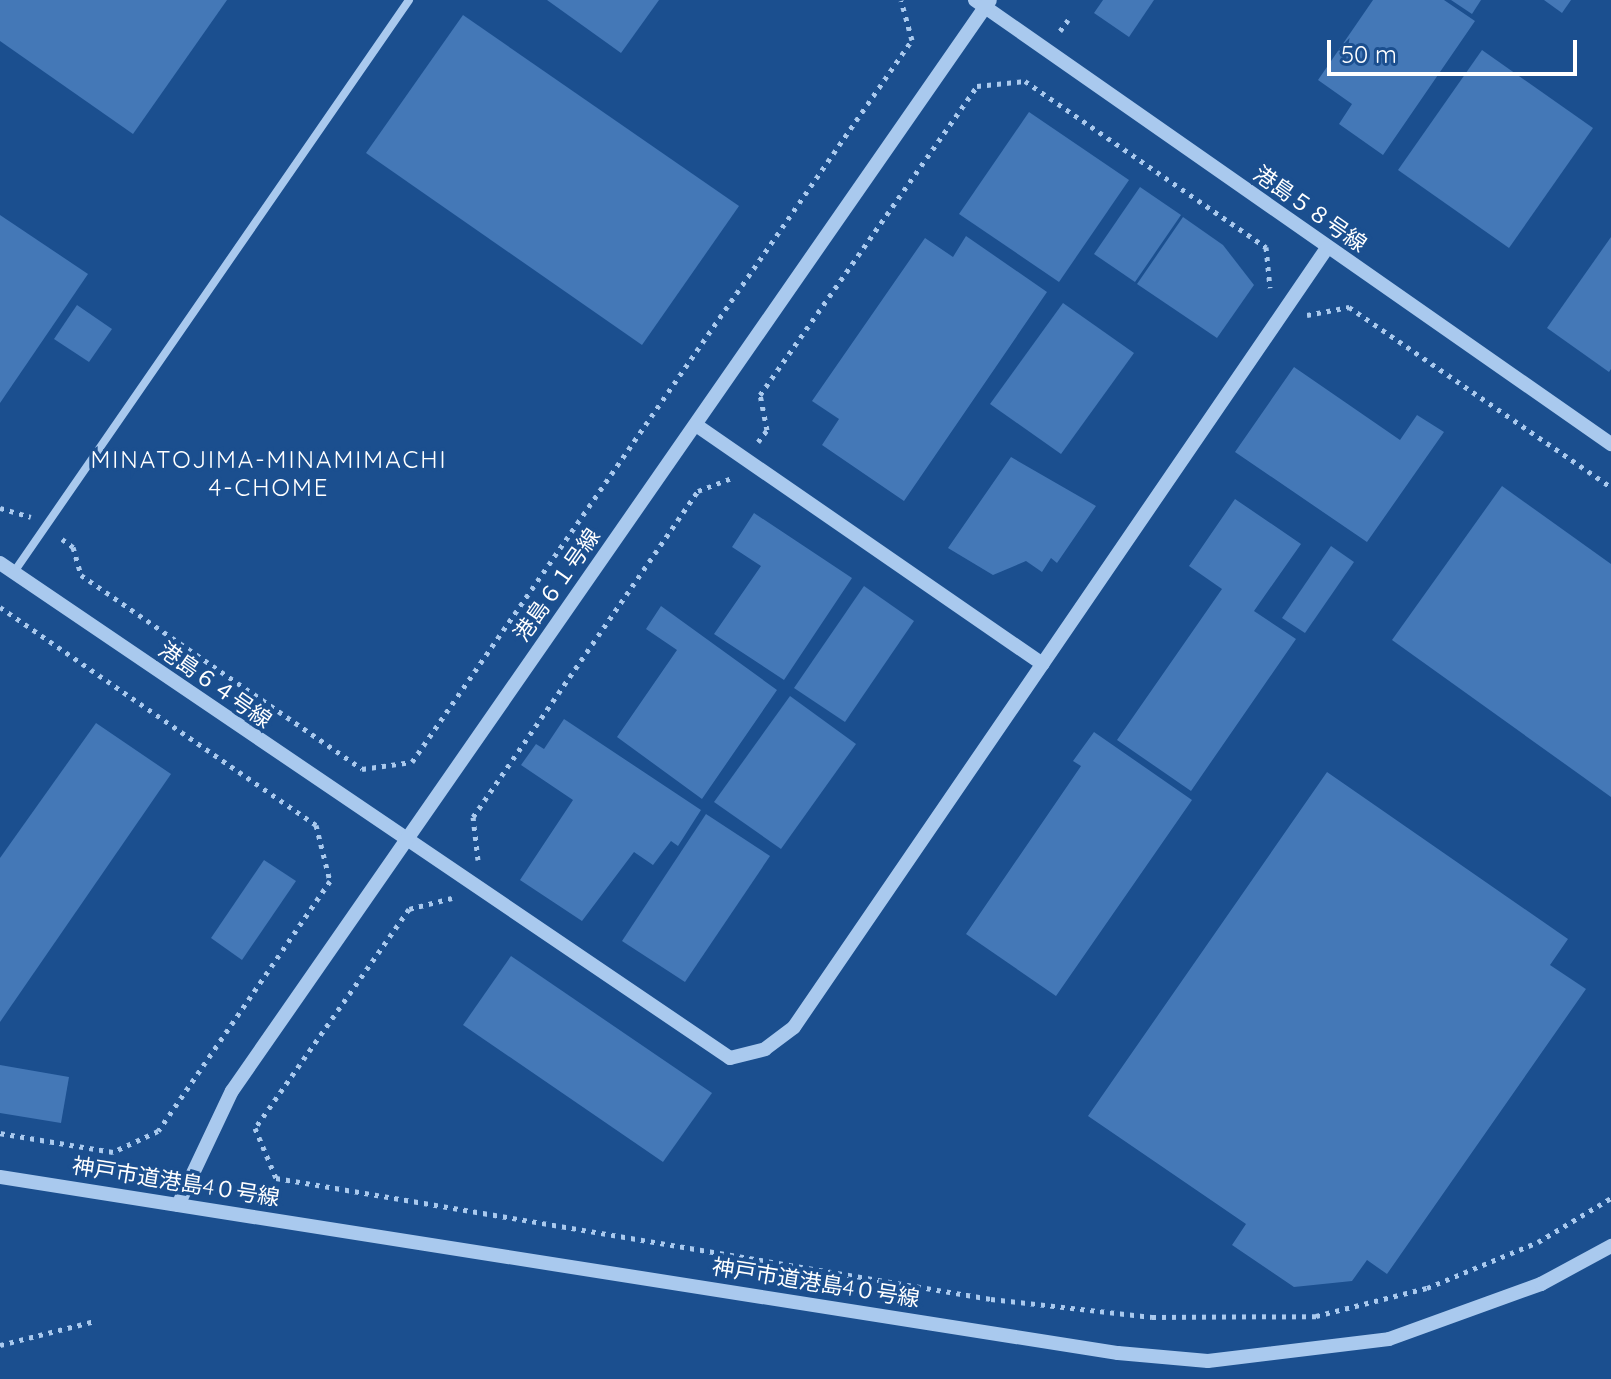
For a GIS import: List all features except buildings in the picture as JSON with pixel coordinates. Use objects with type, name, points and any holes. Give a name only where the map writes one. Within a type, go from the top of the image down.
[{"type":"street","points":[[14,572],[409,0]]},
{"type":"street","name":"港島５８号線","points":[[983,2],[1327,248],[1611,444]]},
{"type":"street","name":"港島６１号線","points":[[178,1205],[232,1091],[696,425],[983,2]]},
{"type":"street","name":"港島６４号線","points":[[0,563],[405,843],[700,1043],[730,1058],[765,1049],[794,1027],[1327,248]]},
{"type":"street","points":[[696,425],[1042,664]]},
{"type":"street","name":"神戸市道港島4０号線","points":[[0,1177],[1118,1353],[1208,1361],[1389,1339],[1541,1284],[1611,1246]]},
{"type":"path","points":[[0,508],[17,507],[73,547],[81,575],[362,769],[412,762],[912,40],[901,0]]},
{"type":"path","points":[[767,430],[760,395],[977,86],[1025,81]]},
{"type":"path","points":[[482,855],[473,817],[698,491],[730,483]]},
{"type":"path","points":[[0,607],[316,825],[330,881],[158,1131],[113,1152],[0,1133]]},
{"type":"path","points":[[449,901],[409,909],[255,1128],[276,1178],[991,1299],[1152,1317],[1316,1316],[1413,1291],[1538,1242],[1611,1198]]},
{"type":"path","points":[[0,1345],[95,1321]]},
{"type":"district","name":"MINATOJIMA-MINAMIMACHI 4-CHOME","points":[[269,474]]}]
